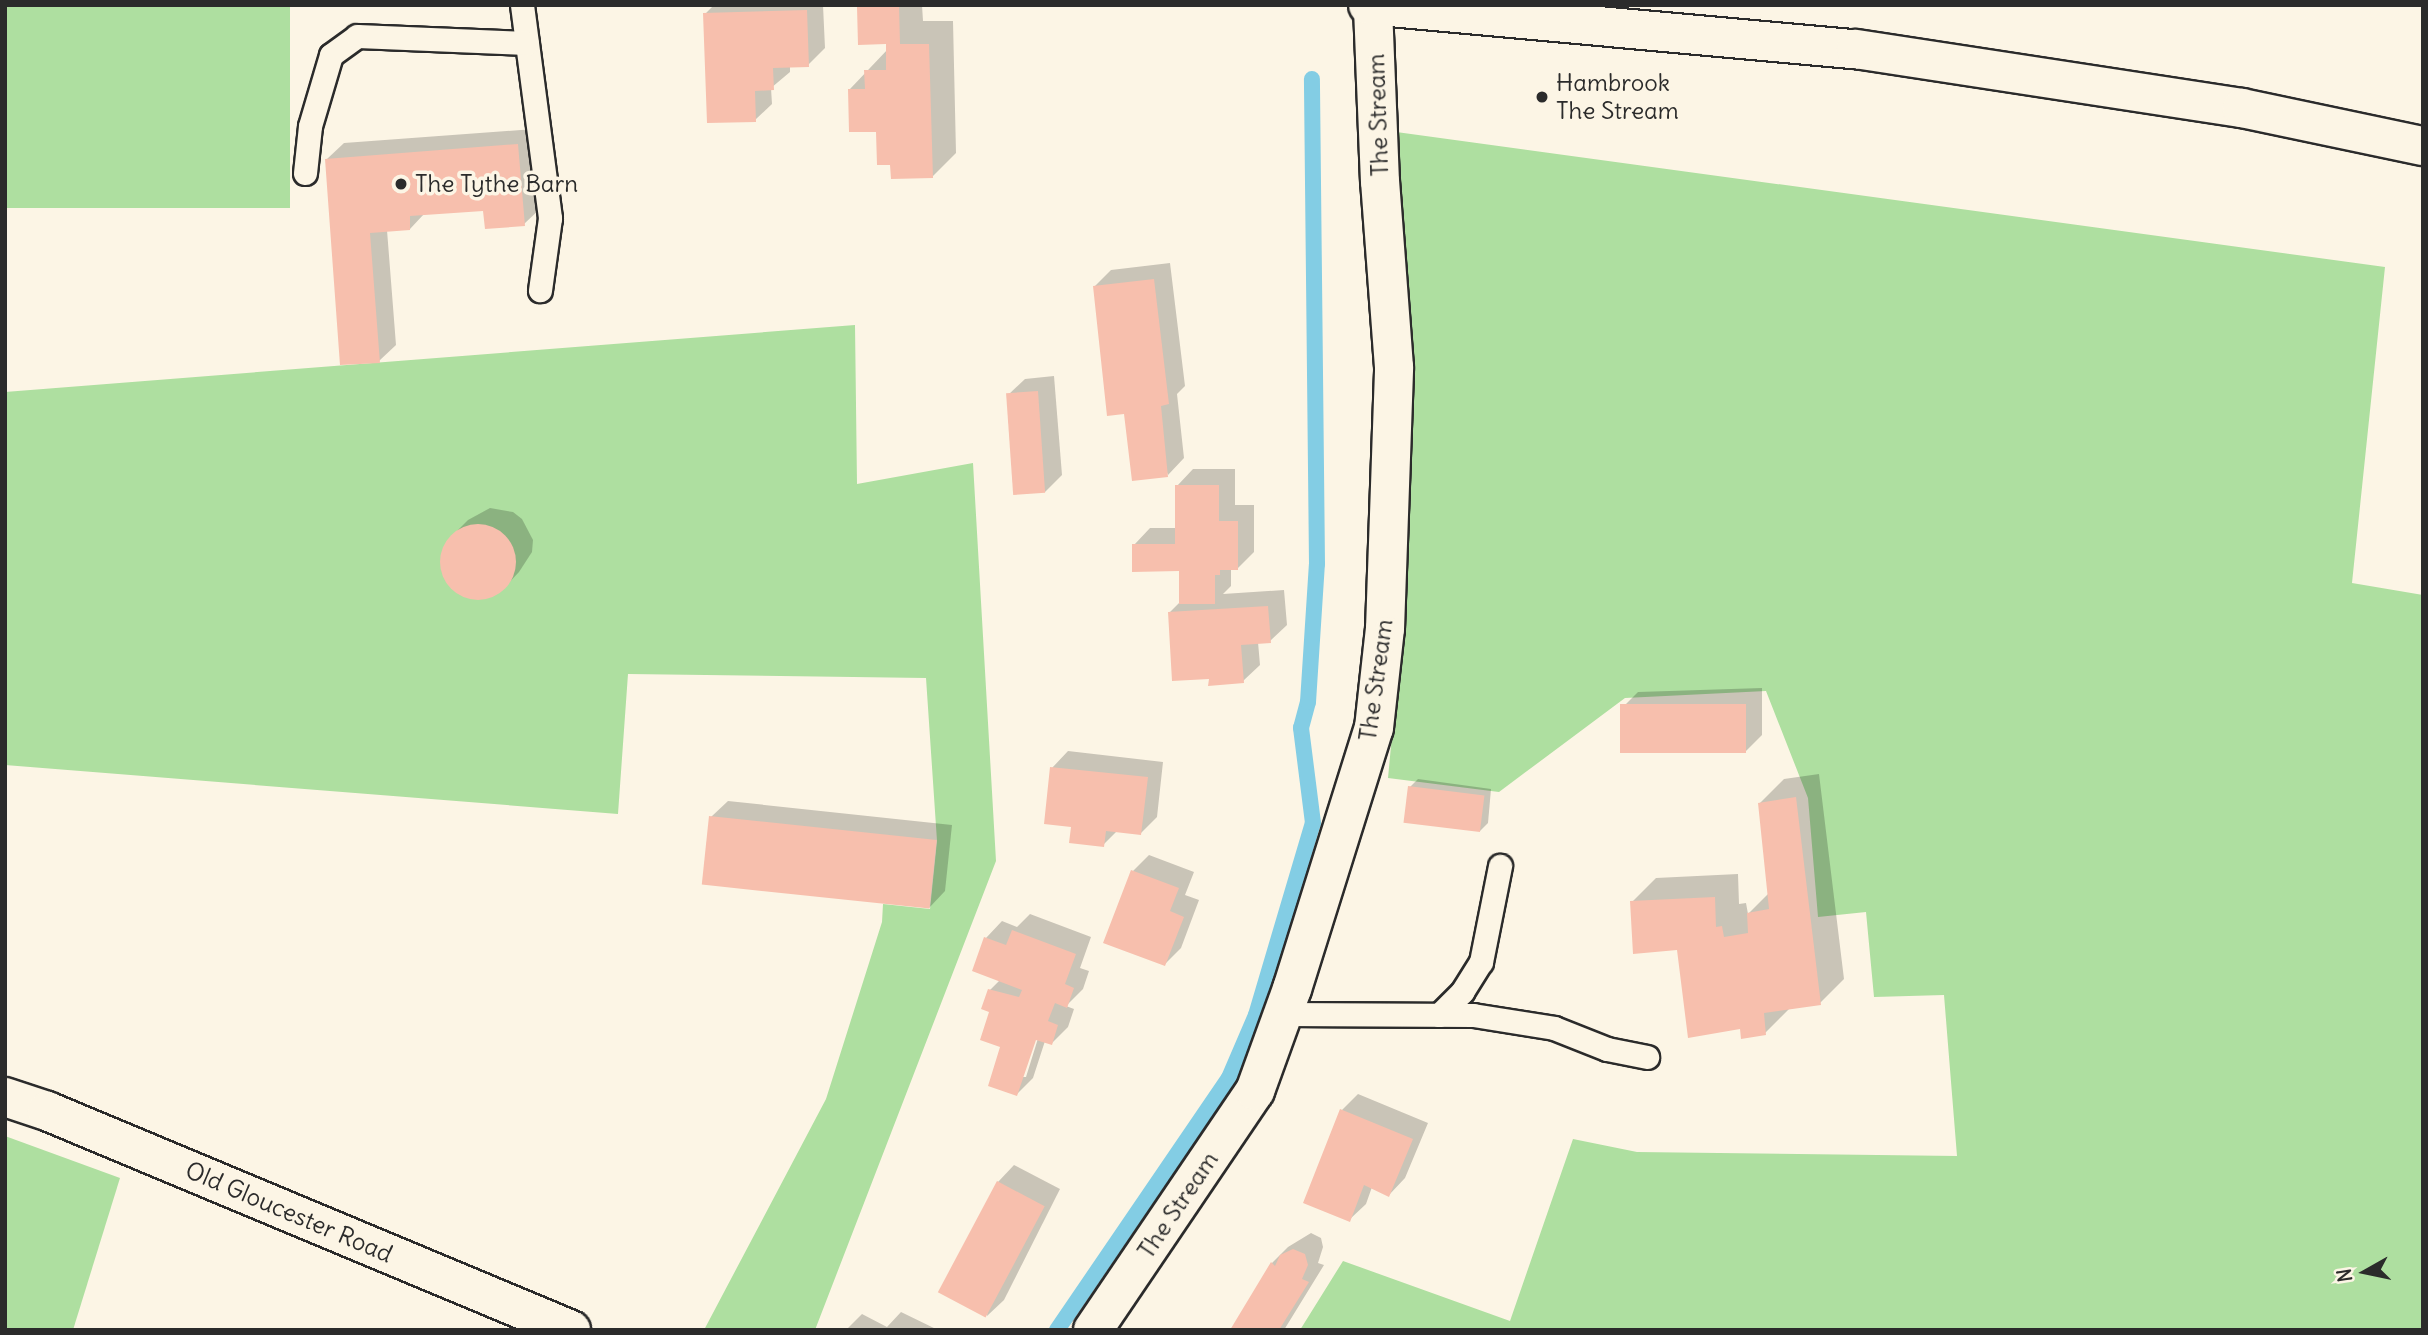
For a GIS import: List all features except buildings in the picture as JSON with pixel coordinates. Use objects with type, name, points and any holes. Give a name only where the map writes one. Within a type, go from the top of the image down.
[{"type":"street","points":[[1371,5],[1856,49],[2242,108],[2423,146]]},
{"type":"street","name":"The Stream","points":[[1093,1330],[1255,1091],[1283,1014],[1374,728],[1385,629],[1394,367],[1380,182],[1371,5]]},
{"type":"street","name":"Old Gloucester Road","points":[[5,1097],[47,1111],[572,1330]]},
{"type":"lane","points":[[522,5],[550,218],[540,290]]},
{"type":"lane","points":[[305,173],[310,127],[331,55],[357,36],[527,43]]},
{"type":"lane","points":[[1438,1015],[1462,992],[1481,962],[1500,866]]},
{"type":"lane","points":[[1283,1014],[1473,1016],[1554,1028],[1607,1049],[1647,1057]]},
{"type":"green space","points":[[5,5],[290,5],[290,208],[5,208]]},
{"type":"green space","points":[[1389,131],[2385,267],[2352,583],[2423,595],[2423,1330],[1300,1330],[1343,1261],[1510,1321],[1573,1139],[1637,1152],[1957,1156],[1944,995],[1874,997],[1866,912],[1818,917],[1808,798],[1766,691],[1625,698],[1499,792],[1388,778],[1397,682]]},
{"type":"green space","points":[[855,325],[857,484],[973,463],[996,861],[815,1330],[704,1330],[826,1099],[882,922],[883,904],[930,909],[937,841],[926,678],[628,674],[618,814],[5,765],[5,392]]},
{"type":"green space","points":[[5,1136],[120,1178],[73,1330],[5,1330]]},
{"type":"waterway","points":[[1057,1330],[1229,1078],[1256,1015],[1313,823],[1301,728],[1308,702],[1317,564],[1312,79]]},
{"type":"place","name":"Hambrook The Stream","points":[[1542,97]]},
{"type":"place","name":"The Tythe Barn","points":[[401,184]]}]
